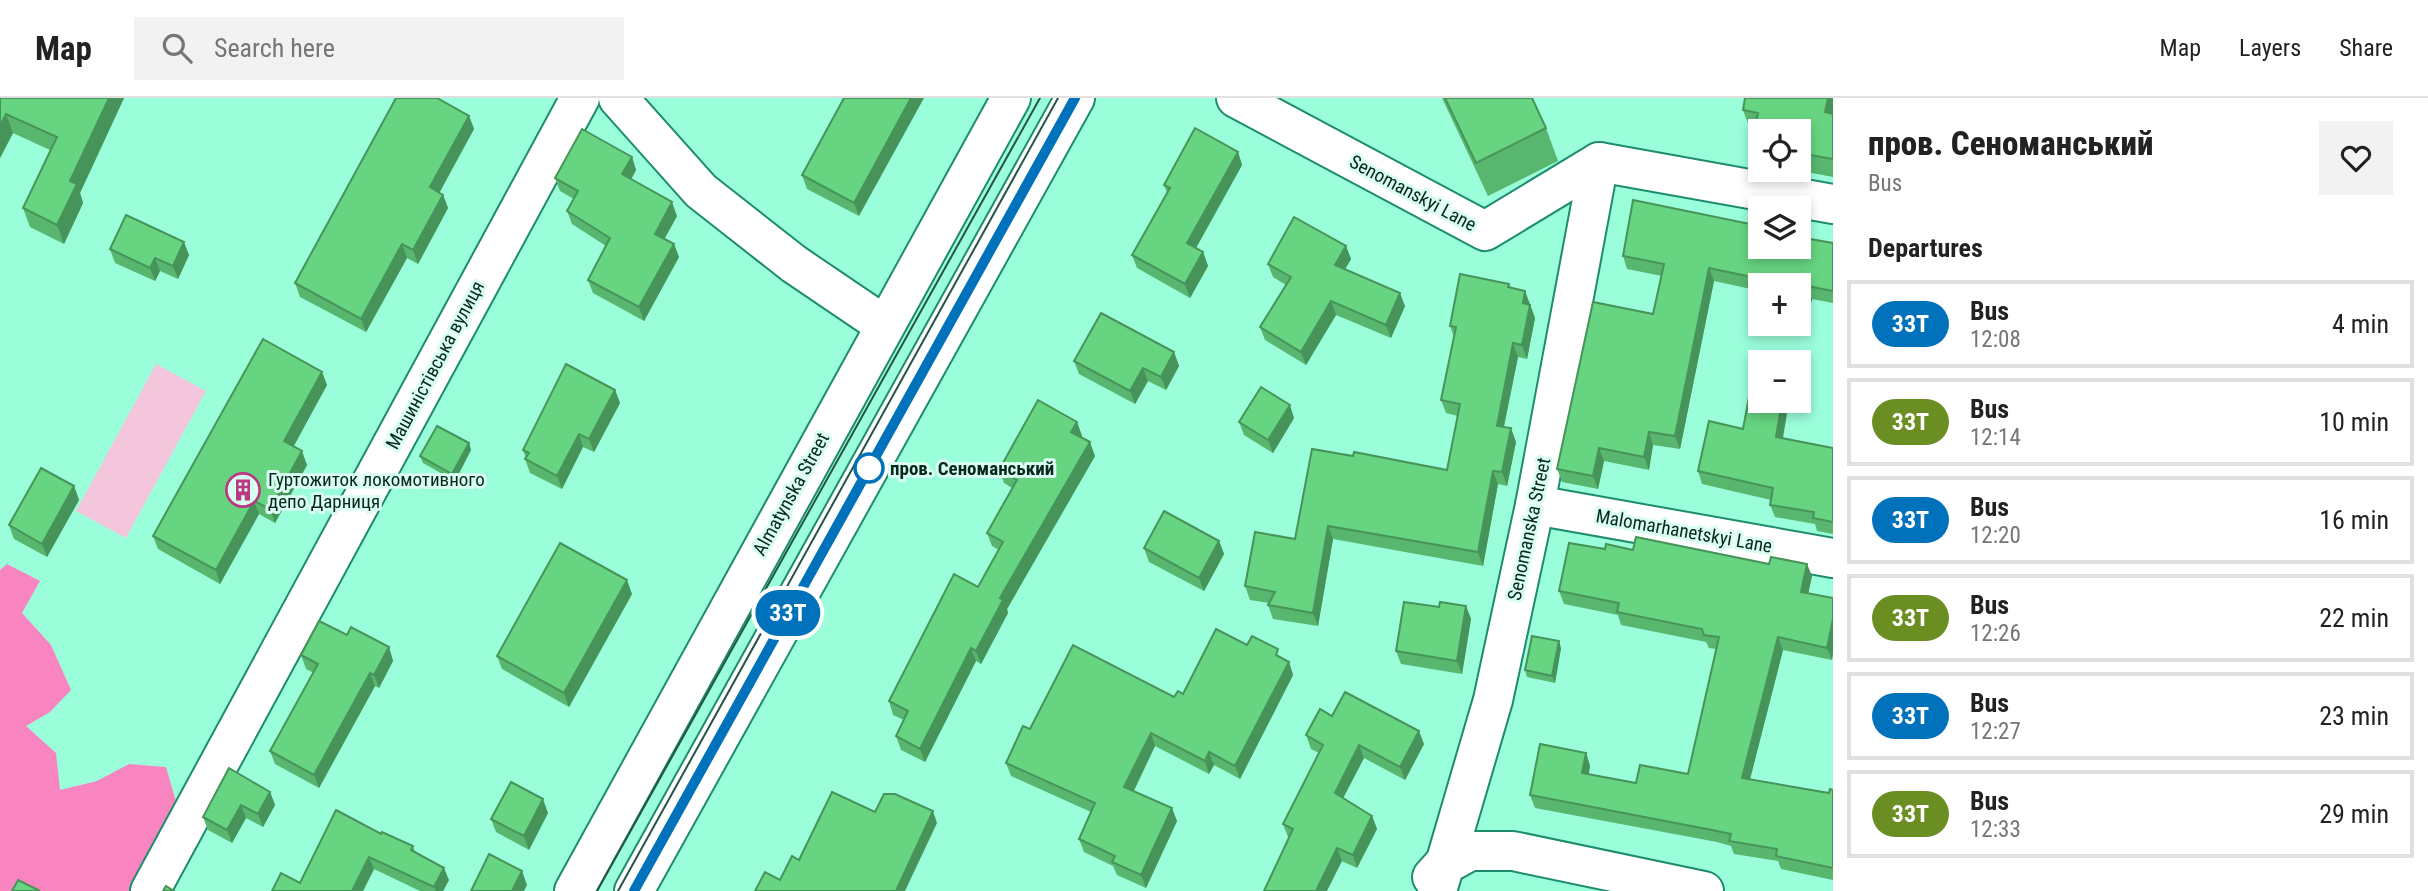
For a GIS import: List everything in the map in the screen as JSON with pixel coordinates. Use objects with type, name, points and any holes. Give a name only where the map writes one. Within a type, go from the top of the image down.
[{"type":"street","name":"Машиністівська вулиця","points":[[150,891],[580,98]]},
{"type":"street","points":[[618,98],[701,191],[794,264],[884,325]]},
{"type":"street","name":"Almatynska Street","points":[[575,891],[1011,98]]},
{"type":"street","points":[[634,891],[1075,98]]},
{"type":"street","name":"Senomanskyi Lane","points":[[1236,98],[1485,231],[1599,162]]},
{"type":"street","points":[[1599,162],[1833,204]]},
{"type":"street","name":"Senomanska Street","points":[[1433,883],[1493,700],[1535,505],[1599,162]]},
{"type":"street","name":"Malomarhanetskyi Lane","points":[[1535,505],[1833,558]]},
{"type":"street","points":[[1433,883],[1470,851],[1513,851],[1704,891]]},
{"type":"shaded area","points":[[156,364],[206,391],[126,538],[76,511]]},
{"type":"shaded area","points":[[7,564],[40,581],[22,613],[51,645],[71,690],[50,712],[26,726],[56,753],[60,790],[97,781],[129,764],[166,767],[180,815],[138,891],[0,891],[0,570]]},
{"type":"building","points":[[0,98],[109,98],[70,181],[77,184],[57,225],[23,208],[57,137],[6,114],[0,126]]},
{"type":"building","points":[[396,98],[437,98],[469,116],[430,187],[443,195],[413,250],[402,244],[361,319],[295,283]]},
{"type":"building","points":[[844,98],[911,98],[854,203],[802,175]]},
{"type":"building","points":[[1445,98],[1532,98],[1546,128],[1476,163]]},
{"type":"building","points":[[1745,98],[1828,98],[1825,112],[1833,114],[1833,159],[1811,155],[1811,119],[1757,119],[1758,113],[1743,110]]},
{"type":"building","points":[[1195,128],[1238,152],[1187,243],[1203,252],[1185,284],[1132,255],[1170,188],[1164,185]]},
{"type":"building","points":[[582,129],[632,157],[622,174],[672,202],[655,234],[674,244],[639,307],[588,280],[610,238],[567,211],[578,191],[555,178]]},
{"type":"building","points":[[1633,200],[1748,224],[1748,259],[1811,259],[1811,239],[1833,243],[1833,291],[1811,287],[1811,273],[1748,273],[1748,276],[1709,268],[1675,436],[1649,432],[1644,457],[1599,448],[1593,476],[1557,469],[1593,302],[1653,314],[1664,264],[1623,256]]},
{"type":"building","points":[[126,215],[184,242],[173,266],[155,258],[150,268],[110,249]]},
{"type":"building","points":[[1294,217],[1346,246],[1335,265],[1400,293],[1386,325],[1331,301],[1301,352],[1260,327],[1291,277],[1268,264]]},
{"type":"building","points":[[1460,274],[1509,284],[1508,287],[1525,291],[1523,303],[1530,305],[1522,345],[1513,343],[1497,426],[1511,428],[1502,472],[1493,471],[1478,552],[1328,526],[1313,613],[1268,605],[1275,592],[1245,586],[1255,532],[1295,539],[1312,449],[1353,456],[1354,452],[1447,470],[1460,404],[1441,400],[1456,327],[1450,326]]},
{"type":"building","points":[[1101,313],[1174,352],[1161,377],[1143,368],[1130,391],[1074,361]]},
{"type":"building","name":"Гуртожиток локомотивного депо Дарниця","points":[[263,339],[322,372],[284,441],[302,451],[270,509],[254,501],[216,570],[153,536]]},
{"type":"building","points":[[566,364],[615,390],[589,439],[579,434],[557,476],[525,459],[529,453],[523,450]]},
{"type":"building","points":[[1261,387],[1290,405],[1268,440],[1239,422]]},
{"type":"building","points":[[1038,400],[1077,422],[1071,432],[1090,442],[1000,598],[1003,600],[976,651],[971,648],[920,749],[896,736],[908,711],[889,701],[954,574],[978,587],[1003,542],[987,533],[1017,480],[999,470]]},
{"type":"building","points":[[1748,403],[1748,413],[1780,413],[1776,437],[1833,448],[1833,522],[1813,518],[1814,512],[1770,505],[1773,488],[1698,471],[1709,421],[1743,429]]},
{"type":"building","points":[[437,426],[469,443],[452,474],[420,456]]},
{"type":"building","points":[[41,468],[74,486],[42,544],[9,525]]},
{"type":"building","points":[[1164,511],[1219,541],[1199,578],[1144,548]]},
{"type":"building","points":[[1636,537],[1769,564],[1771,557],[1807,564],[1801,592],[1833,598],[1833,619],[1827,648],[1778,637],[1742,778],[1829,793],[1830,789],[1833,790],[1833,868],[1776,856],[1777,849],[1729,841],[1731,834],[1530,795],[1540,744],[1586,753],[1582,773],[1636,783],[1640,765],[1688,774],[1719,637],[1704,635],[1702,629],[1617,612],[1619,603],[1559,591],[1569,543],[1605,549],[1606,544],[1633,550]]},
{"type":"building","points":[[560,543],[627,580],[564,693],[497,656]]},
{"type":"building","points":[[1404,602],[1439,607],[1440,602],[1466,606],[1457,661],[1396,651]]},
{"type":"building","points":[[319,621],[347,635],[351,627],[389,647],[374,675],[370,673],[314,775],[270,751],[318,664],[301,655]]},
{"type":"building","points":[[1216,629],[1247,645],[1252,636],[1278,649],[1276,655],[1289,662],[1235,766],[1209,752],[1205,761],[1151,733],[1124,787],[1172,808],[1141,875],[1112,862],[1115,856],[1079,839],[1095,803],[1006,763],[1023,726],[1030,729],[1073,645],[1174,697],[1178,691],[1183,694]]},
{"type":"building","points":[[1532,636],[1559,641],[1552,676],[1525,670]]},
{"type":"building","points":[[1345,692],[1419,731],[1400,767],[1359,745],[1335,793],[1372,816],[1353,855],[1337,848],[1316,891],[1264,891],[1293,829],[1283,824],[1323,745],[1306,735],[1320,709],[1332,716]]},
{"type":"building","points":[[229,768],[270,792],[258,814],[241,805],[227,830],[203,817]]},
{"type":"building","points":[[511,782],[543,799],[524,836],[491,819]]},
{"type":"building","points":[[832,792],[875,812],[884,794],[895,794],[933,811],[896,891],[755,891],[765,872],[780,880],[792,856],[799,860]]},
{"type":"building","points":[[336,810],[381,834],[382,832],[413,846],[411,850],[444,868],[434,887],[369,857],[352,891],[272,891],[281,873],[300,883]]},
{"type":"building","points":[[489,854],[522,871],[512,891],[471,891]]},
{"type":"building","points":[[18,880],[40,891],[12,891]]},
{"type":"tram line","points":[[597,891],[1040,98]]},
{"type":"tram line","points":[[618,891],[1058,98]]},
{"type":"bus line","name":"33Т","points":[[634,891],[1075,98]]},
{"type":"place","name":"пров. Сеноманський","points":[[869,468]]},
{"type":"place","name":"Гуртожиток локомотивного депо Дарниця","points":[[243,490]]}]
